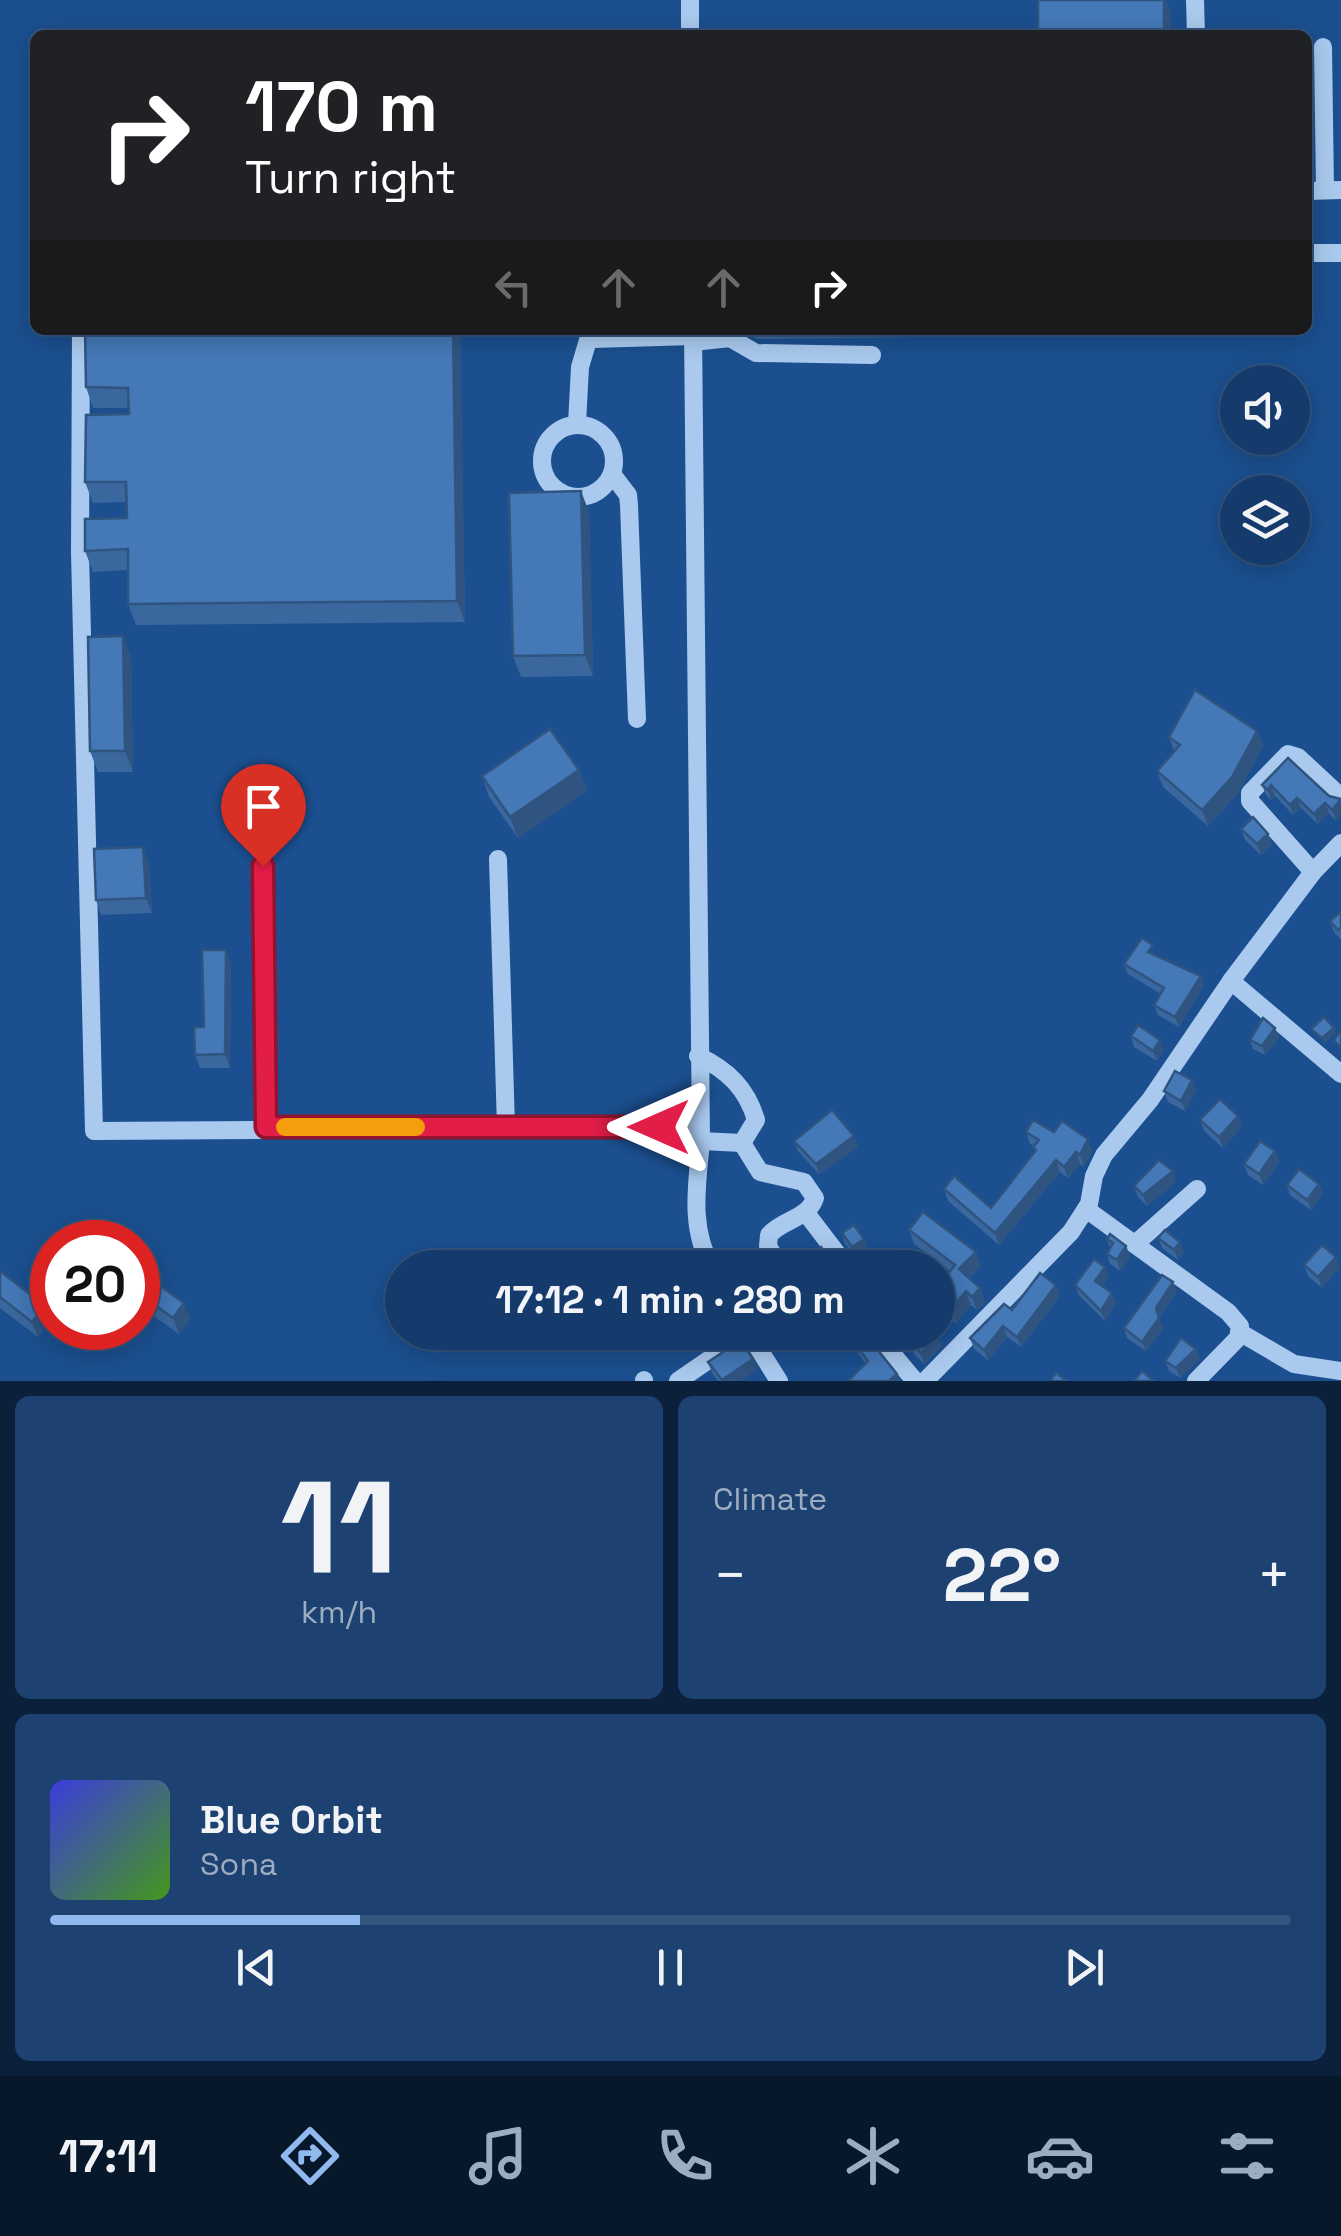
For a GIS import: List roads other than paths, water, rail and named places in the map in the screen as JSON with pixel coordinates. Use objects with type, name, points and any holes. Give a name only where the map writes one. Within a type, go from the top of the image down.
[{"type":"street","points":[[690,0],[690,30]]},
{"type":"street","points":[[1196,0],[1196,30]]},
{"type":"street","points":[[1323,47],[1325,190]]},
{"type":"street","points":[[1312,253],[1341,253]]},
{"type":"street","points":[[81,335],[80,571],[92,1126],[100,1132],[266,1127],[699,1134],[742,1143],[760,1172],[792,1177],[812,1190],[814,1205],[768,1234],[770,1250]]},
{"type":"street","points":[[578,424],[580,367],[592,335],[693,336],[699,1134],[694,1212],[705,1250]]},
{"type":"street","points":[[731,335],[756,353],[872,354]]},
{"type":"street","points":[[578,424],[594,428],[608,440],[614,456],[612,474],[602,488],[587,496],[569,496],[554,488],[544,474],[541,456],[548,440],[560,428],[578,424]]},
{"type":"street","points":[[612,474],[628,495],[630,505],[636,719]]},
{"type":"street","points":[[1313,872],[1250,802],[1250,793],[1288,754],[1298,757],[1341,797]]},
{"type":"street","points":[[925,1381],[1030,1277],[1086,1209],[1104,1155],[1175,1066],[1230,981],[1313,872],[1341,844]]},
{"type":"street","points":[[498,860],[506,1128]]},
{"type":"street","points":[[263,866],[266,1127]]},
{"type":"street","points":[[1230,981],[1341,1074]]},
{"type":"street","points":[[698,1056],[727,1073],[747,1094],[756,1120],[742,1143]]},
{"type":"street","points":[[1135,1244],[1197,1189]]},
{"type":"street","points":[[1086,1209],[1228,1312],[1241,1333],[1303,1368],[1341,1371]]},
{"type":"street","points":[[806,1212],[834,1250]]},
{"type":"street","points":[[1196,1381],[1241,1333]]},
{"type":"street","points":[[678,1381],[723,1350]]},
{"type":"street","points":[[759,1350],[778,1381]]},
{"type":"street","points":[[889,1350],[915,1381]]}]
